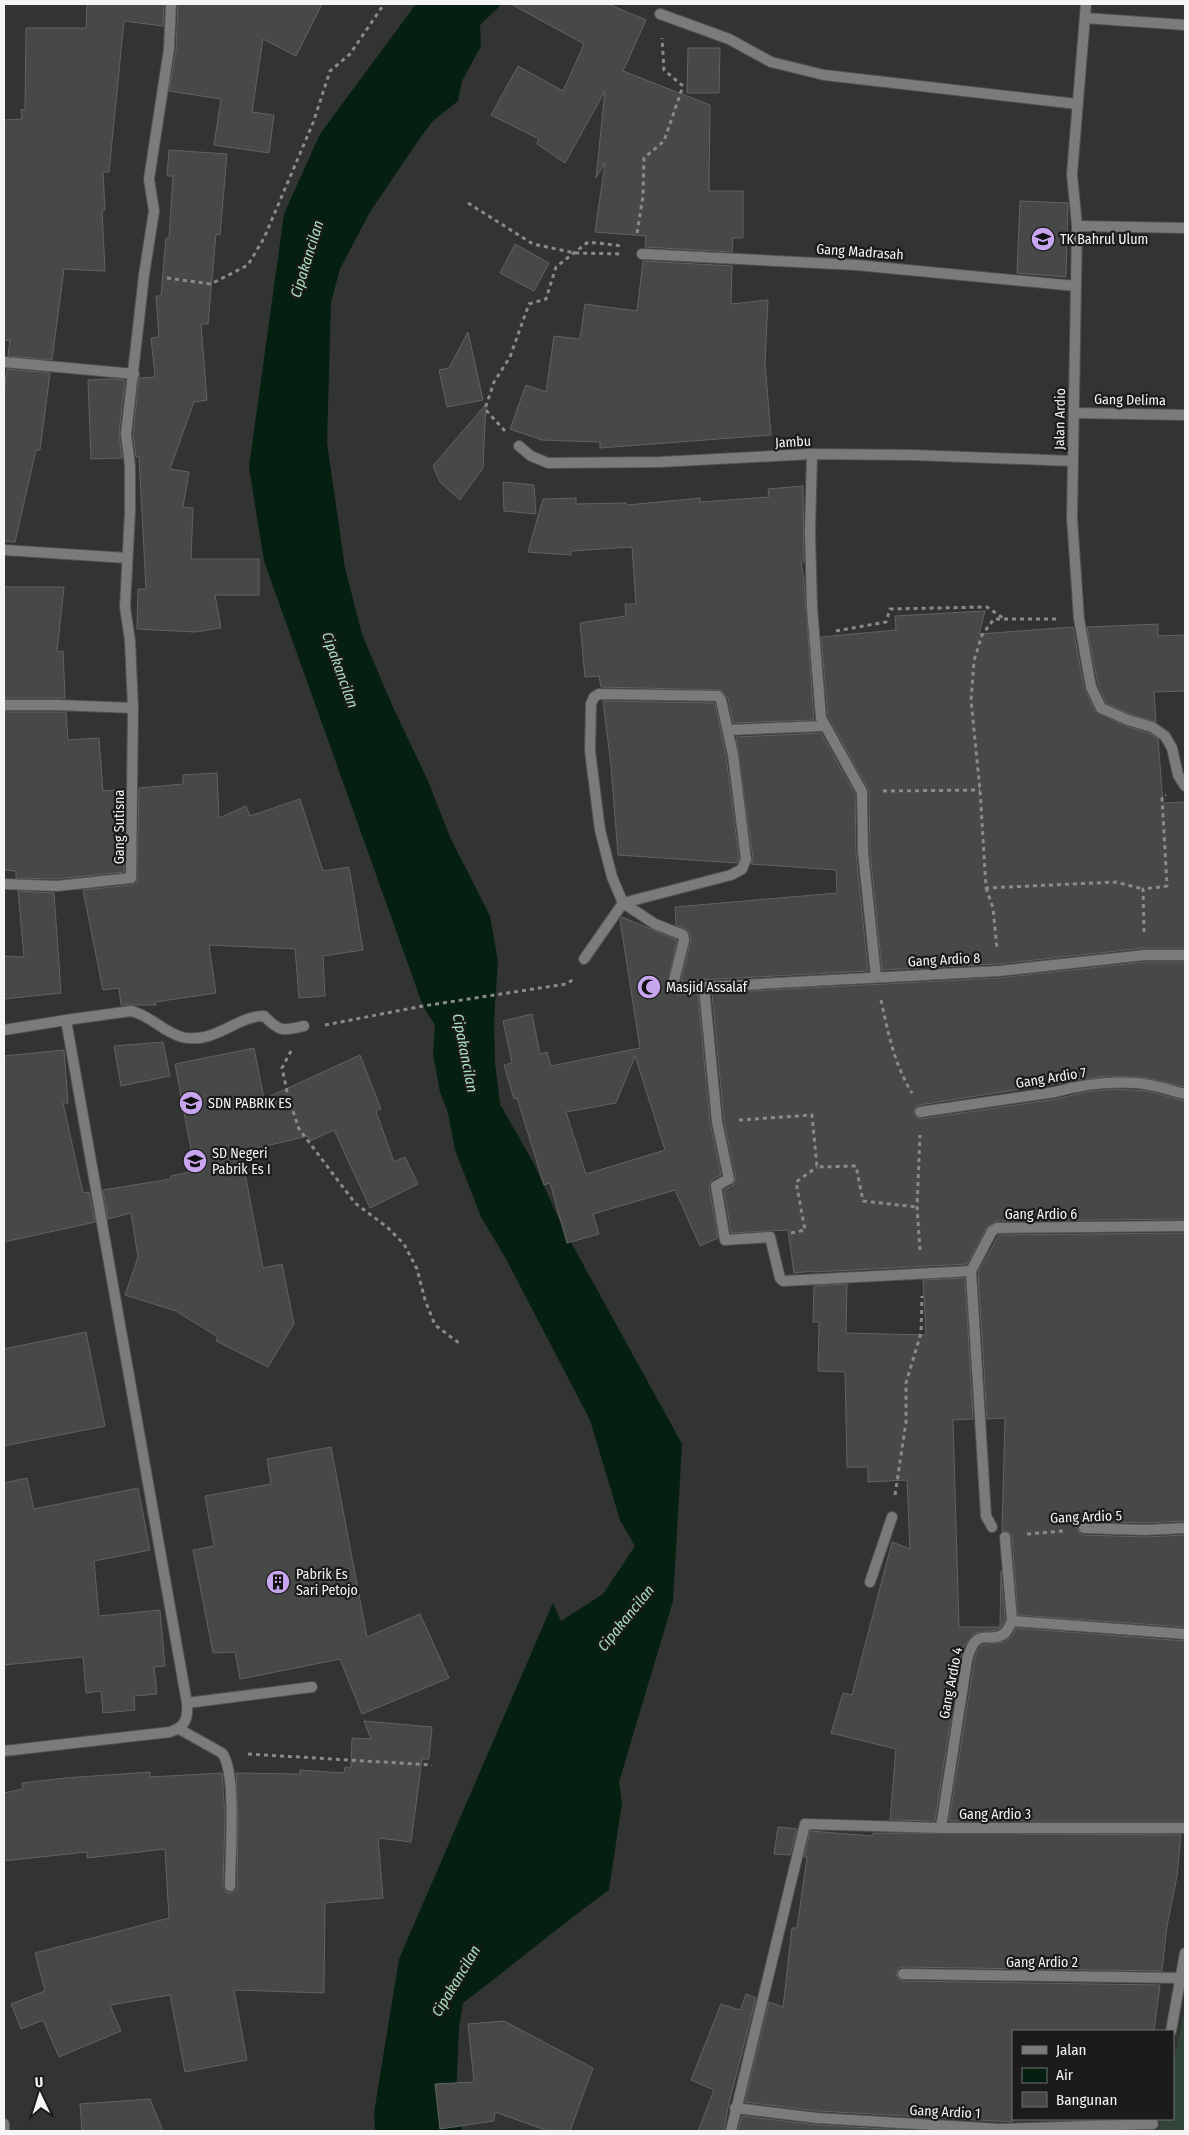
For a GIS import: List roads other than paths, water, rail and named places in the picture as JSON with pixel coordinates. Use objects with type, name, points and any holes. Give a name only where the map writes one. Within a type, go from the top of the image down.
[{"type":"street","points":[[4,705],[134,708],[130,641],[125,607],[130,466],[126,434],[144,275],[154,211],[149,179],[169,48],[172,4]]},
{"type":"street","name":"Jalan Ardio","points":[[1086,4],[1072,174],[1077,226],[1072,518],[1080,619],[1091,687],[1101,708],[1128,720],[1152,727],[1165,736],[1172,748],[1178,775],[1184,785]]},
{"type":"street","points":[[660,14],[729,40],[771,62],[824,75],[1078,104]]},
{"type":"street","points":[[1085,18],[1185,26]]},
{"type":"street","points":[[1077,226],[1185,228]]},
{"type":"street","name":"Gang Madrasah","points":[[642,254],[856,265],[1076,286]]},
{"type":"street","points":[[4,362],[134,374]]},
{"type":"street","name":"Gang Delima","points":[[1075,413],[1185,415]]},
{"type":"street","name":"Jambu","points":[[519,446],[531,456],[548,463],[660,462],[812,454],[913,455],[1073,462]]},
{"type":"street","points":[[812,454],[810,532],[812,607],[816,635],[821,718],[862,792],[863,852],[876,977]]},
{"type":"street","points":[[4,550],[127,558]]},
{"type":"street","points":[[584,959],[623,903],[731,874],[742,869],[746,859],[733,754],[721,700],[718,696],[713,694],[599,694],[594,697],[591,704],[590,751],[600,830],[610,869],[623,903]]},
{"type":"street","name":"Gang Sutisna","points":[[4,884],[57,886],[131,878],[134,708]]},
{"type":"street","points":[[728,730],[824,726]]},
{"type":"street","name":"Gang Ardio 8","points":[[623,903],[655,924],[683,935],[684,940],[673,984],[678,988],[999,971],[1145,955],[1185,955]]},
{"type":"street","points":[[704,987],[716,1122],[729,1179],[716,1186],[725,1240],[770,1237],[781,1280],[971,1271],[986,1516],[992,1527]]},
{"type":"street","points":[[4,1030],[131,1011],[138,1012],[162,1028],[183,1037],[200,1038],[224,1032],[255,1016],[264,1016],[278,1030],[304,1026]]},
{"type":"street","points":[[4,1751],[170,1732],[179,1729],[188,1716],[66,1020]]},
{"type":"street","name":"Gang Ardio 7","points":[[920,1112],[1055,1092],[1074,1087],[1112,1084],[1135,1083],[1185,1094]]},
{"type":"street","name":"Gang Ardio 6","points":[[971,1271],[992,1231],[997,1228],[1185,1226]]},
{"type":"street","points":[[870,1582],[892,1517]]},
{"type":"street","name":"Gang Ardio 5","points":[[1084,1528],[1145,1530],[1185,1528]]},
{"type":"street","points":[[1005,1537],[1012,1622],[1185,1634]]},
{"type":"street","name":"Gang Ardio 4","points":[[941,1828],[971,1647],[979,1638],[999,1635],[1005,1632],[1012,1622]]},
{"type":"street","points":[[187,1703],[312,1687]]},
{"type":"street","points":[[179,1729],[222,1753],[228,1766],[231,1797],[230,1886]]},
{"type":"street","name":"Gang Ardio 3","points":[[735,2108],[805,1824],[941,1828],[1185,1828]]},
{"type":"street","points":[[1171,2030],[1185,1953]]},
{"type":"street","name":"Gang Ardio 2","points":[[903,1974],[1182,1978]]},
{"type":"street","points":[[731,2131],[735,2108]]},
{"type":"street","name":"Gang Ardio 1","points":[[735,2108],[817,2118],[1000,2128],[1153,2125]]},
{"type":"street","points":[[4,2124],[4,2131]]},
{"type":"water","name":"Cipakancilan","points":[[416,4],[502,4],[480,25],[481,46],[462,81],[458,101],[433,121],[420,138],[370,212],[340,269],[331,302],[327,443],[345,568],[362,634],[392,705],[428,781],[450,837],[490,916],[498,961],[494,1020],[495,1063],[500,1104],[534,1164],[562,1226],[682,1444],[673,1601],[619,1782],[622,1803],[609,1890],[463,2003],[459,2028],[456,2097],[462,2131],[375,2131],[374,2113],[399,1959],[553,1603],[561,1621],[603,1594],[635,1546],[620,1520],[590,1420],[505,1257],[481,1217],[455,1150],[448,1113],[440,1092],[433,1054],[435,1025],[423,1006],[264,561],[249,467],[284,214],[320,134]]},
{"type":"place","name":"TK Bahrul Ulum","points":[[1043,239]]},
{"type":"place","name":"Masjid Assalaf","points":[[649,987]]},
{"type":"place","name":"SDN PABRIK ES","points":[[191,1103]]},
{"type":"place","name":"SD Negeri Pabrik Es I","points":[[195,1161]]},
{"type":"place","name":"Pabrik Es Sari Petojo","points":[[278,1582]]}]
